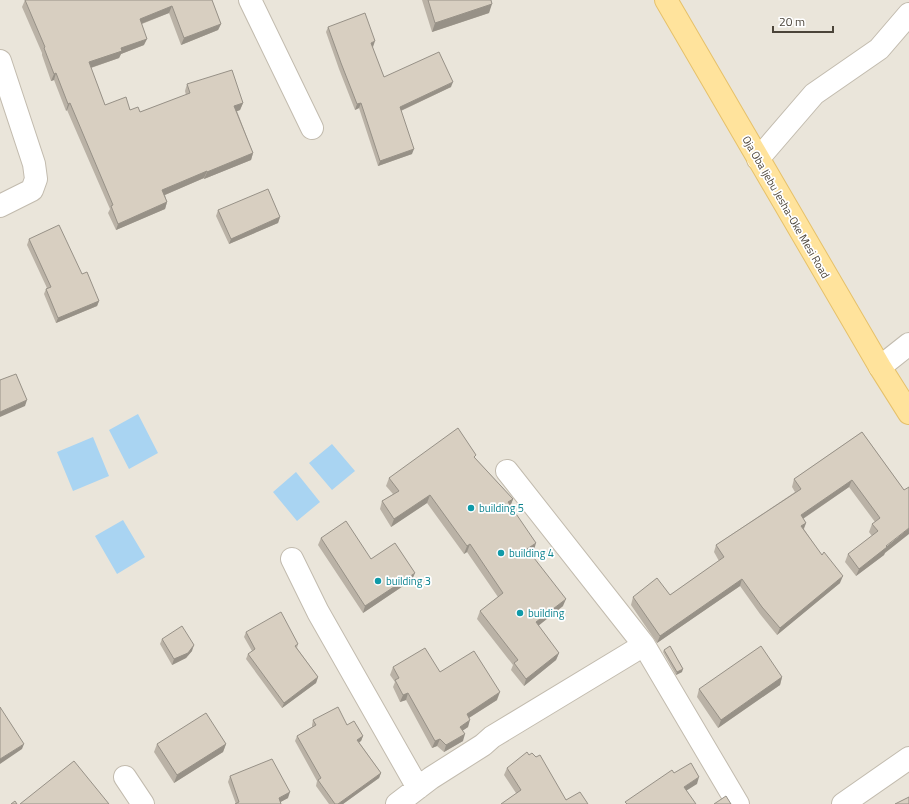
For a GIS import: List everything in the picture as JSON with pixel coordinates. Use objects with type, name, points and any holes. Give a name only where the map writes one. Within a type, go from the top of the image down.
[{"type":"main road","name":"Oja Oba Ijebu Jesha-Oke Mesi Road","points":[[666,0],[880,367],[909,413]]},
{"type":"street","points":[[250,0],[312,128]]},
{"type":"street","points":[[758,159],[814,94],[879,49],[909,14]]},
{"type":"street","points":[[0,61],[34,164],[36,179],[32,190],[0,206]]},
{"type":"street","points":[[880,367],[909,344]]},
{"type":"street","points":[[507,471],[644,645],[738,804]]},
{"type":"street","points":[[292,559],[318,612],[418,788]]},
{"type":"street","points":[[397,804],[431,778],[483,745],[492,737],[644,645]]},
{"type":"street","points":[[843,804],[909,758]]},
{"type":"street","points":[[125,777],[143,804]]},
{"type":"shaded area","points":[[0,0],[909,0],[909,804],[0,804]]},
{"type":"water","points":[[138,414],[158,453],[129,469],[109,430]]},
{"type":"water","points":[[93,437],[109,476],[73,491],[57,452]]},
{"type":"water","points":[[332,444],[355,471],[332,490],[309,463]]},
{"type":"water","points":[[296,472],[320,502],[297,521],[273,492]]},
{"type":"water","points":[[123,520],[145,557],[117,574],[95,536]]},
{"type":"building","points":[[25,0],[212,0],[221,24],[184,38],[172,6],[140,19],[147,39],[121,48],[122,51],[89,62],[105,105],[126,97],[130,110],[138,107],[140,112],[190,93],[187,84],[232,70],[243,103],[234,106],[253,153],[162,190],[167,202],[118,224],[111,206],[113,205],[70,103],[68,104],[56,73],[54,74],[44,48],[45,47]]},
{"type":"building","points":[[428,0],[491,0],[492,4],[435,23]]},
{"type":"building","points":[[365,13],[375,41],[371,43],[384,77],[439,52],[453,82],[400,107],[414,149],[380,161],[361,103],[357,104],[328,27]]},
{"type":"building","points":[[268,189],[280,217],[231,239],[218,210]]},
{"type":"building","points":[[59,225],[82,274],[87,272],[99,301],[58,318],[46,289],[51,287],[29,239]]},
{"type":"building","points":[[16,374],[27,400],[0,412],[0,380]]},
{"type":"building","points":[[458,428],[476,455],[474,457],[513,499],[508,502],[536,543],[527,549],[566,599],[536,622],[559,653],[526,679],[514,663],[518,660],[480,611],[503,593],[470,544],[467,546],[430,495],[394,519],[382,501],[399,491],[389,478]]},
{"type":"building","points":[[862,432],[904,490],[909,487],[909,528],[859,569],[848,554],[878,531],[872,524],[880,518],[852,480],[801,515],[806,523],[801,526],[822,555],[824,552],[843,576],[780,628],[762,607],[742,579],[660,636],[633,597],[657,578],[670,595],[724,557],[716,545],[801,489],[794,479]]},
{"type":"building","points":[[346,521],[371,559],[395,543],[415,573],[365,606],[321,538]]},
{"type":"building","points":[[281,612],[298,644],[295,646],[318,677],[284,703],[248,654],[255,649],[246,632]]},
{"type":"building","points":[[182,626],[194,645],[188,653],[174,659],[162,639]]},
{"type":"building","points":[[670,646],[683,669],[677,672],[664,650]]},
{"type":"building","points":[[761,646],[782,677],[721,720],[699,689]]},
{"type":"building","points":[[425,648],[440,672],[474,651],[500,692],[467,714],[470,720],[460,727],[465,734],[446,745],[440,739],[435,741],[408,693],[403,695],[395,680],[399,678],[393,667]]},
{"type":"building","points":[[0,707],[24,744],[0,759]]},
{"type":"building","points":[[338,707],[347,725],[354,721],[363,736],[357,740],[381,773],[338,804],[335,804],[318,780],[321,778],[297,736],[316,725],[313,720]]},
{"type":"building","points":[[206,713],[226,744],[177,775],[157,744]]},
{"type":"building","points":[[527,752],[529,755],[532,753],[536,757],[540,755],[566,800],[580,792],[588,804],[501,804],[521,790],[507,768]]},
{"type":"building","points":[[272,759],[290,792],[279,798],[281,804],[235,804],[239,802],[230,776]]},
{"type":"building","points":[[74,761],[109,804],[20,804]]},
{"type":"building","points":[[691,763],[699,777],[684,787],[696,804],[627,804],[625,802],[672,770],[674,773]]},
{"type":"building","points":[[726,796],[731,804],[714,804]]},
{"type":"building","points":[[909,797],[909,804],[895,804]]},
{"type":"place","name":"building 5","points":[[471,508]]},
{"type":"place","name":"building 4","points":[[501,553]]},
{"type":"place","name":"building 3","points":[[378,581]]},
{"type":"place","name":"building","points":[[520,613]]}]
